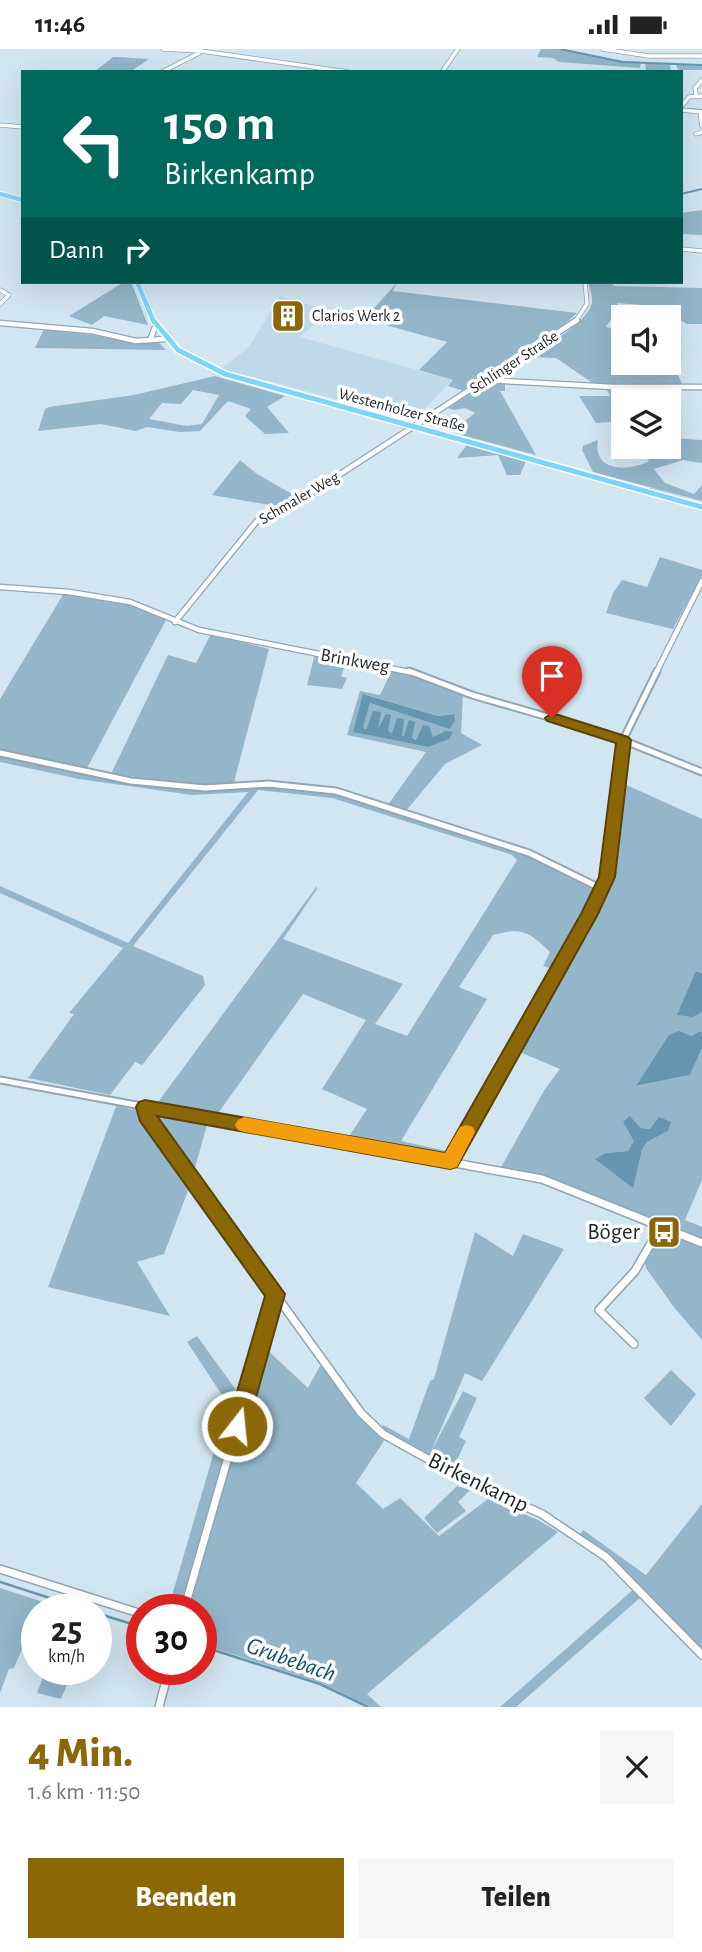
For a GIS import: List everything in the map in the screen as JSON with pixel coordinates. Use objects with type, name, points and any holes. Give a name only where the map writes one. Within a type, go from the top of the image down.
[{"type":"main road","points":[[0,194],[21,199]]},
{"type":"main road","name":"Westenholzer Straße","points":[[138,284],[147,314],[165,340],[187,357],[225,374],[702,507]]},
{"type":"street","points":[[163,49],[203,50],[335,70]]},
{"type":"street","points":[[443,70],[458,49]]},
{"type":"street","points":[[602,49],[664,57],[702,56]]},
{"type":"street","points":[[661,49],[664,57]]},
{"type":"street","points":[[166,70],[203,50]]},
{"type":"street","points":[[696,95],[695,88],[702,80]]},
{"type":"street","points":[[683,105],[687,99],[696,95],[702,96]]},
{"type":"street","points":[[683,108],[701,112],[702,126]]},
{"type":"street","points":[[0,125],[21,127]]},
{"type":"street","points":[[696,134],[702,132]]},
{"type":"street","points":[[683,249],[702,251]]},
{"type":"street","name":"Schlinger Straße","points":[[415,426],[580,317],[589,299],[585,284]]},
{"type":"street","points":[[0,290],[9,295],[0,304]]},
{"type":"street","points":[[0,323],[79,330],[145,341],[165,340]]},
{"type":"street","points":[[145,341],[153,337],[155,327]]},
{"type":"street","points":[[487,380],[612,387],[702,387]]},
{"type":"street","name":"Schmaler Weg","points":[[175,622],[260,518],[302,499],[415,426]]},
{"type":"street","points":[[450,1162],[603,888],[609,864],[623,740],[702,581]]},
{"type":"street","name":"Brinkweg","points":[[0,587],[77,593],[130,602],[175,622],[251,642],[410,671],[472,695],[623,740],[702,772]]},
{"type":"street","points":[[0,753],[131,781],[205,789],[268,784],[336,791],[529,853],[603,888]]},
{"type":"street","points":[[0,1080],[542,1179],[702,1243]]},
{"type":"street","name":"Birkenkamp","points":[[145,1107],[146,1115],[361,1413],[383,1434],[460,1477],[542,1514],[606,1557],[702,1654]]},
{"type":"street","points":[[634,1344],[598,1310],[635,1271],[662,1226]]},
{"type":"street","points":[[189,1594],[275,1294]]},
{"type":"street","points":[[0,1569],[126,1608]]},
{"type":"street","points":[[159,1707],[165,1685]]},
{"type":"shaded area","points":[[541,49],[562,49],[623,61],[702,65],[702,70],[678,70],[676,65],[670,65],[671,70],[646,70],[645,63],[641,63],[640,68],[559,62],[553,58],[537,57]]},
{"type":"shaded area","points":[[113,57],[149,59],[133,70],[97,70]]},
{"type":"shaded area","points":[[702,210],[702,235],[683,234],[683,213]]},
{"type":"shaded area","points":[[121,284],[132,284],[148,325],[104,316],[92,325],[69,316]]},
{"type":"shaded area","points":[[396,284],[393,291],[577,313],[558,330],[464,391],[448,386],[453,380],[419,370],[447,342],[364,319]]},
{"type":"shaded area","points":[[589,284],[702,288],[702,324],[687,324],[681,321],[681,305],[617,303],[611,305],[611,320],[606,327],[611,328],[611,375],[678,375],[682,384],[686,386],[594,384],[556,358],[530,357],[575,326],[589,310],[592,300]]},
{"type":"shaded area","points":[[280,296],[330,311],[300,337],[452,380],[415,419],[221,369],[249,347]]},
{"type":"shaded area","points":[[44,329],[159,343],[166,350],[35,348]]},
{"type":"shaded area","points":[[215,376],[285,396],[267,407],[289,433],[265,434],[245,416],[251,409],[228,401],[200,431],[180,432],[147,427],[136,431],[101,424],[38,431],[45,409],[49,407],[134,395]],"holes":[[[193,390],[219,395],[202,424],[187,426],[149,419],[162,403],[181,404]]]},
{"type":"shaded area","points":[[488,382],[505,383],[505,391],[500,391],[536,455],[451,432],[475,413],[465,408],[448,408]]},
{"type":"shaded area","points":[[606,388],[615,389],[611,389],[611,422],[596,423],[579,396],[610,396]]},
{"type":"shaded area","points":[[681,439],[702,440],[702,463],[683,460],[654,469],[665,483],[694,494],[702,485],[702,501],[593,472],[582,450],[583,446],[598,440],[598,451],[606,464],[622,468],[649,461],[648,459],[681,459]]},
{"type":"shaded area","points":[[473,444],[702,511],[526,461],[520,475],[507,475],[498,455],[457,458],[467,445]]},
{"type":"shaded area","points":[[240,460],[257,474],[299,498],[281,507],[212,495]]},
{"type":"shaded area","points":[[660,557],[702,570],[702,575],[673,629],[606,613],[613,593],[622,580],[647,587]]},
{"type":"shaded area","points":[[64,593],[129,604],[166,620],[86,770],[0,751],[0,699]]},
{"type":"shaded area","points":[[211,634],[269,649],[233,786],[214,787],[111,774],[168,655],[196,663]]},
{"type":"shaded area","points":[[315,654],[347,660],[341,676],[347,678],[342,689],[307,685]]},
{"type":"shaded area","points":[[393,668],[463,694],[461,733],[482,745],[445,764],[405,812],[387,806],[426,752],[347,735],[360,691],[380,695]],"holes":[[[364,694],[438,716],[454,714],[449,729],[370,703],[362,728],[367,731],[374,711],[378,729],[417,740],[423,725],[433,737],[445,731],[428,747],[354,732]]]},
{"type":"shaded area","points":[[363,694],[438,716],[454,714],[455,721],[449,729],[370,703],[363,727],[366,730],[373,711],[381,712],[378,729],[386,714],[391,715],[388,731],[392,733],[397,718],[404,719],[402,736],[409,720],[415,722],[412,738],[416,740],[423,725],[429,726],[433,737],[445,731],[453,732],[449,739],[428,747],[353,732]]},
{"type":"shaded area","points":[[0,754],[131,782],[215,790],[268,785],[335,792],[526,853],[599,889],[553,969],[543,966],[550,952],[530,936],[511,931],[493,935],[459,987],[487,999],[401,1141],[451,1152],[447,1160],[346,1141],[367,1109],[322,1089],[366,1020],[303,994],[219,1112],[156,1105],[317,886],[283,939],[403,984],[375,1024],[407,1036],[517,860],[512,855],[332,798],[258,790],[133,946],[203,976],[205,985],[142,1065],[135,1062],[110,1095],[28,1078],[74,1014],[69,1013],[123,948],[0,893],[0,886],[128,943],[248,792],[192,795],[79,779],[0,762]]},
{"type":"shaded area","points":[[622,783],[702,819],[702,973],[697,971],[693,1017],[702,1012],[702,1033],[700,1031],[691,1036],[637,1086],[690,1075],[702,1048],[702,1180],[685,1220],[702,1227],[702,1240],[547,1178],[500,1169],[545,1089],[560,1069],[515,1050],[525,1038],[523,1036],[610,880],[613,882]],"holes":[[[631,1117],[641,1128],[668,1131],[647,1142],[642,1150],[633,1187],[606,1153],[628,1151],[634,1142]]]},
{"type":"shaded area","points":[[696,971],[702,973],[702,1012],[693,1017],[677,1015]]},
{"type":"shaded area","points":[[679,1031],[691,1036],[700,1031],[702,1033],[702,1048],[690,1075],[636,1086],[669,1035]]},
{"type":"shaded area","points":[[117,1104],[142,1113],[192,1186],[164,1254],[137,1262],[170,1316],[48,1287]]},
{"type":"shaded area","points":[[155,1114],[207,1125],[194,1171],[213,1197],[209,1199],[152,1120]]},
{"type":"shaded area","points":[[630,1116],[641,1128],[650,1129],[659,1117],[671,1122],[668,1131],[647,1142],[642,1150],[633,1188],[595,1159],[606,1153],[628,1151],[634,1141],[623,1122]]},
{"type":"shaded area","points":[[663,1230],[702,1246],[702,1340],[646,1268],[644,1260]]},
{"type":"shaded area","points":[[475,1232],[513,1256],[523,1234],[564,1249],[482,1381],[465,1373],[431,1452],[463,1391],[477,1398],[459,1437],[466,1441],[454,1466],[430,1455],[429,1458],[381,1431],[383,1425],[409,1439],[430,1381],[434,1379]]},
{"type":"shaded area","points":[[197,1336],[241,1397],[186,1594],[172,1594],[228,1404],[187,1342]]},
{"type":"shaded area","points":[[264,1347],[308,1388],[321,1364],[359,1417],[384,1441],[356,1483],[383,1509],[400,1498],[439,1536],[488,1499],[538,1520],[558,1532],[367,1694],[381,1707],[371,1707],[322,1683],[217,1649],[217,1594],[192,1594],[223,1481],[226,1481]]},
{"type":"shaded area","points":[[671,1370],[696,1394],[671,1426],[644,1398]]},
{"type":"shaded area","points":[[457,1486],[470,1490],[458,1502],[466,1511],[437,1533],[424,1518]]},
{"type":"shaded area","points":[[702,1504],[702,1652],[618,1564],[578,1537],[583,1530],[646,1575]]},
{"type":"shaded area","points":[[0,1588],[21,1595],[21,1651],[14,1668],[9,1669],[0,1693]]},
{"type":"shaded area","points":[[635,1588],[642,1596],[516,1707],[500,1707]]},
{"type":"shaded area","points":[[40,1685],[67,1685],[61,1699],[37,1693]]},
{"type":"waterway","points":[[560,49],[622,62],[702,65]]},
{"type":"waterway","points":[[684,109],[702,110]]},
{"type":"waterway","points":[[683,194],[702,189]]},
{"type":"waterway","points":[[650,489],[702,504]]},
{"type":"waterway","name":"Grubebach","points":[[0,1582],[37,1594]]},
{"type":"waterway","name":"Grubebach","points":[[112,1618],[126,1622]]},
{"type":"waterway","name":"Grubebach","points":[[217,1651],[320,1684],[368,1707]]},
{"type":"slow traffic","points":[[244,1125],[450,1162],[466,1132]]},
{"type":"place","name":"Clarios Werk 2","points":[[288,316]]},
{"type":"place","name":"Böger","points":[[664,1232]]},
{"type":"route","points":[[237,1426],[275,1294],[146,1115],[145,1107],[450,1162],[590,914],[607,877],[621,777],[623,740],[552,718]]}]
